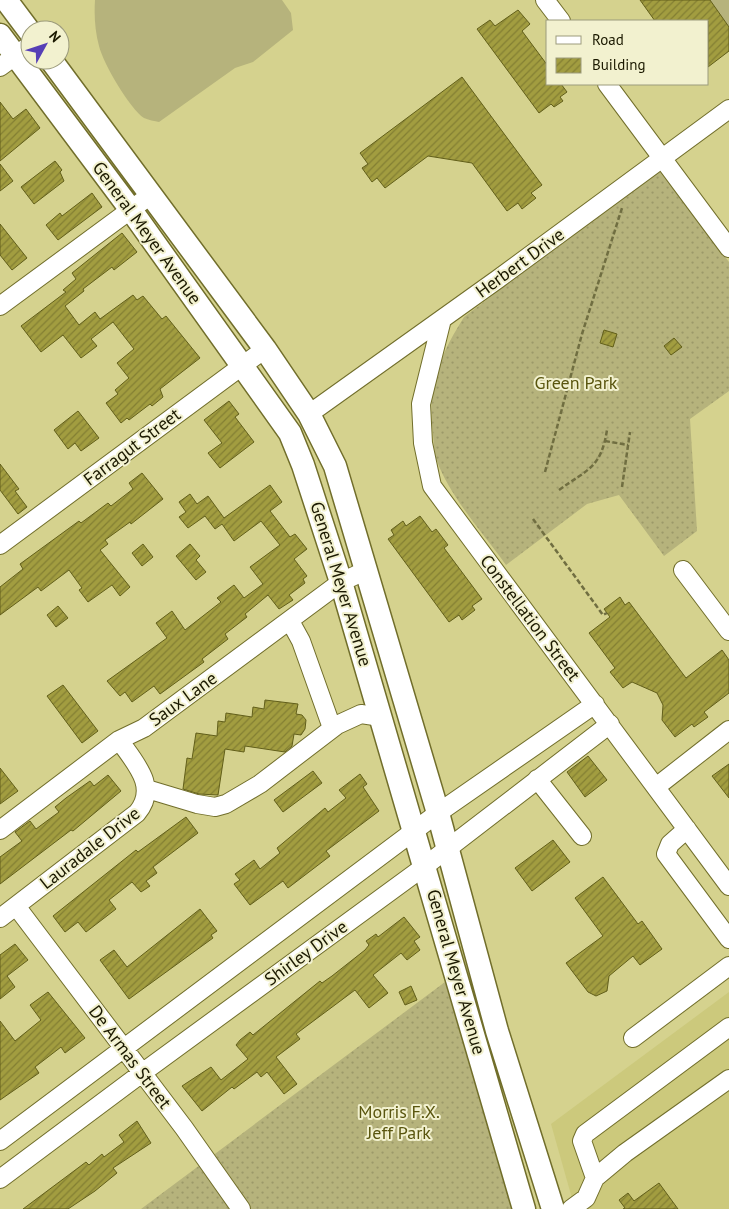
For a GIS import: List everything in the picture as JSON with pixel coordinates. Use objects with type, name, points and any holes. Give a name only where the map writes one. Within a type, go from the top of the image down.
[{"type":"main road","points":[[6,0],[21,20]]},
{"type":"main road","name":"General Meyer Avenue","points":[[0,35],[244,365],[290,433],[303,465],[341,582],[382,717],[524,1209]]},
{"type":"main road","name":"General Meyer Avenue","points":[[59,70],[152,194],[264,349],[309,414],[335,466],[438,813],[497,1032],[553,1209]]},
{"type":"street","points":[[546,0],[560,20]]},
{"type":"street","points":[[608,85],[729,248]]},
{"type":"street","name":"Herbert Drive","points":[[309,414],[729,109]]},
{"type":"street","points":[[0,306],[152,194]]},
{"type":"street","name":"Constellation Street","points":[[442,319],[422,404],[423,443],[432,486],[729,886]]},
{"type":"street","name":"Farragut Street","points":[[0,545],[264,349]]},
{"type":"street","name":"Saux Lane","points":[[0,830],[119,740],[144,728],[341,582],[367,570]]},
{"type":"street","points":[[683,570],[729,631]]},
{"type":"street","points":[[290,620],[301,641],[332,728]]},
{"type":"street","name":"Shirley Drive","points":[[0,1141],[438,813],[595,704]]},
{"type":"street","points":[[147,789],[197,804],[215,807],[226,804],[260,784],[332,728],[350,717],[361,714],[382,717]]},
{"type":"street","name":"Shirley Drive","points":[[0,1179],[425,866],[447,847],[610,724]]},
{"type":"street","points":[[656,787],[729,730]]},
{"type":"street","name":"Lauradale Drive","points":[[0,918],[137,813],[146,802],[147,789],[142,775],[119,740]]},
{"type":"street","points":[[537,779],[582,836]]},
{"type":"street","points":[[687,829],[670,844],[666,854],[729,939]]},
{"type":"street","name":"De Armas Street","points":[[16,906],[142,1073],[241,1209]]},
{"type":"street","points":[[633,1038],[729,966]]},
{"type":"street","points":[[595,1178],[582,1141],[585,1134],[729,1027]]},
{"type":"street","points":[[571,1209],[586,1198],[595,1178],[625,1153],[729,1079]]},
{"type":"path","points":[[545,472],[582,334],[623,206]]},
{"type":"path","points":[[559,490],[598,461],[607,430]]},
{"type":"path","points":[[622,487],[630,432]]},
{"type":"path","points":[[605,441],[628,445]]},
{"type":"path","points":[[533,518],[603,615],[607,613]]},
{"type":"shaded area","points":[[729,992],[729,1209],[575,1209],[551,1124]]},
{"type":"green space","points":[[95,0],[282,0],[291,13],[293,30],[253,62],[235,68],[159,122],[146,119],[138,113],[111,74],[98,40],[95,23]]},
{"type":"green space","points":[[710,0],[729,0],[729,27]]},
{"type":"green space","name":"Green Park","points":[[659,171],[729,262],[729,391],[690,419],[697,531],[664,556],[619,495],[587,504],[506,565],[459,502],[443,475],[436,458],[432,402],[437,373],[442,359],[464,317],[649,176]]},
{"type":"green space","name":"Morris F.X. Jeff Park","points":[[445,982],[515,1209],[141,1209]]},
{"type":"building","points":[[640,0],[710,0],[729,27],[729,51],[709,66],[709,20],[654,20]]},
{"type":"building","points":[[518,10],[530,24],[522,31],[546,63],[546,85],[562,85],[567,92],[560,97],[563,101],[554,107],[551,104],[539,113],[477,29],[490,20],[495,26]]},
{"type":"building","points":[[462,77],[542,185],[531,193],[536,198],[522,209],[518,203],[507,211],[472,163],[428,156],[385,188],[377,178],[372,182],[362,168],[368,164],[360,153]]},
{"type":"building","points":[[0,102],[13,119],[26,109],[40,128],[0,161]]},
{"type":"building","points":[[55,161],[62,170],[60,172],[64,181],[34,204],[21,187]]},
{"type":"building","points":[[0,164],[13,181],[0,191]]},
{"type":"building","points":[[92,193],[102,207],[58,240],[46,225],[60,213],[62,216]]},
{"type":"building","points":[[0,224],[27,258],[12,270],[0,255]]},
{"type":"building","points":[[122,233],[137,252],[114,270],[112,267],[83,289],[84,291],[65,306],[79,325],[95,312],[100,319],[133,295],[137,300],[143,296],[162,319],[166,316],[200,358],[160,389],[163,397],[152,406],[150,404],[129,420],[127,418],[121,423],[106,403],[118,394],[115,390],[129,378],[117,363],[134,349],[113,322],[91,339],[97,346],[81,358],[63,335],[41,352],[21,326],[66,292],[63,290],[76,279],[72,273]]},
{"type":"building","points":[[604,330],[617,334],[613,347],[600,343]]},
{"type":"building","points":[[674,338],[682,347],[671,355],[664,346]]},
{"type":"building","points":[[229,401],[239,414],[235,417],[254,442],[220,468],[208,453],[222,443],[204,420]]},
{"type":"building","points":[[78,411],[99,438],[81,451],[75,443],[68,449],[54,430]]},
{"type":"building","points":[[0,464],[19,489],[15,491],[27,507],[18,514],[0,490]]},
{"type":"building","points":[[142,473],[163,499],[131,524],[130,522],[105,540],[108,544],[100,550],[130,587],[120,596],[112,585],[88,602],[79,590],[82,588],[69,570],[41,591],[38,587],[0,615],[0,587],[23,569],[20,564],[79,521],[81,523],[108,503],[111,506],[133,489],[129,483]]},
{"type":"building","points":[[270,485],[282,502],[270,511],[290,537],[295,534],[307,549],[294,559],[307,576],[303,579],[305,583],[289,595],[293,600],[279,609],[268,595],[245,614],[247,617],[225,634],[228,639],[202,659],[204,662],[160,694],[154,686],[132,702],[125,692],[120,696],[107,681],[167,638],[156,623],[172,611],[185,630],[221,602],[217,598],[234,585],[244,598],[263,584],[250,567],[280,545],[261,521],[234,541],[222,524],[215,529],[205,516],[188,528],[179,517],[186,512],[179,502],[190,494],[197,504],[208,496],[224,518]]},
{"type":"building","points":[[420,516],[432,532],[436,529],[448,545],[444,548],[482,599],[472,606],[475,610],[462,620],[459,615],[449,622],[388,539],[394,535],[391,530],[403,521],[406,526]]},
{"type":"building","points":[[143,544],[153,557],[142,566],[132,553]]},
{"type":"building","points":[[190,544],[200,556],[196,560],[206,572],[196,580],[176,556]]},
{"type":"building","points":[[620,597],[625,605],[629,602],[686,678],[722,650],[729,660],[729,693],[704,712],[708,717],[694,727],[692,724],[675,737],[662,720],[663,705],[657,693],[632,682],[623,688],[610,672],[615,668],[589,633],[610,617],[604,609]]},
{"type":"building","points":[[58,606],[68,618],[56,627],[47,615]]},
{"type":"building","points":[[63,685],[98,731],[82,743],[47,696]]},
{"type":"building","points":[[265,700],[298,704],[296,714],[302,715],[306,720],[305,729],[301,735],[294,734],[292,746],[285,752],[245,746],[244,752],[225,749],[218,795],[199,794],[183,789],[187,758],[192,759],[196,733],[217,736],[218,721],[225,722],[226,713],[252,717],[253,707],[264,709]]},
{"type":"building","points":[[588,756],[607,780],[585,797],[567,772]]},
{"type":"building","points":[[729,764],[729,798],[712,776]]},
{"type":"building","points":[[0,768],[18,791],[0,804]]},
{"type":"building","points":[[313,771],[322,783],[283,812],[274,800]]},
{"type":"building","points":[[360,774],[367,784],[363,787],[379,811],[326,851],[330,856],[288,888],[283,881],[250,905],[234,884],[240,880],[235,874],[254,860],[260,869],[280,853],[277,848],[325,808],[328,812],[346,798],[339,790]]},
{"type":"building","points":[[108,775],[121,791],[73,831],[71,830],[0,884],[0,857],[22,841],[15,832],[30,821],[36,829],[59,812],[55,807],[66,798],[90,781],[94,786]]},
{"type":"building","points":[[186,817],[198,833],[153,867],[157,873],[146,881],[150,886],[141,892],[132,882],[109,900],[116,909],[86,932],[78,922],[65,932],[53,916],[136,850],[138,852]]},
{"type":"building","points":[[553,840],[570,862],[532,891],[515,868]]},
{"type":"building","points":[[603,877],[638,924],[642,921],[662,949],[640,965],[633,956],[609,976],[607,991],[596,996],[588,992],[566,963],[603,936],[575,898]]},
{"type":"building","points":[[200,909],[217,931],[211,935],[213,938],[129,999],[100,960],[114,950],[127,967]]},
{"type":"building","points":[[404,917],[420,937],[414,941],[420,950],[407,960],[401,953],[373,975],[388,993],[369,1008],[355,990],[296,1034],[300,1039],[276,1057],[297,1084],[284,1094],[267,1072],[261,1077],[257,1072],[234,1089],[232,1087],[202,1111],[182,1086],[211,1067],[221,1080],[248,1059],[236,1045],[240,1040],[250,1032],[253,1035],[320,981],[322,983],[332,976],[365,950],[369,945],[366,941],[376,934],[378,937]]},
{"type":"building","points":[[15,944],[28,960],[7,976],[15,987],[0,999],[0,955]]},
{"type":"building","points":[[411,986],[417,1000],[405,1005],[399,992]]},
{"type":"building","points":[[48,992],[85,1038],[65,1053],[61,1047],[35,1067],[39,1073],[0,1100],[0,1021],[15,1041],[41,1020],[30,1005]]},
{"type":"building","points":[[137,1121],[151,1143],[113,1168],[117,1173],[95,1191],[68,1209],[23,1209],[86,1162],[89,1165],[102,1154],[104,1157],[124,1142],[119,1135]]},
{"type":"building","points":[[659,1183],[678,1209],[623,1209],[625,1208],[619,1200],[628,1193],[634,1201]]}]
